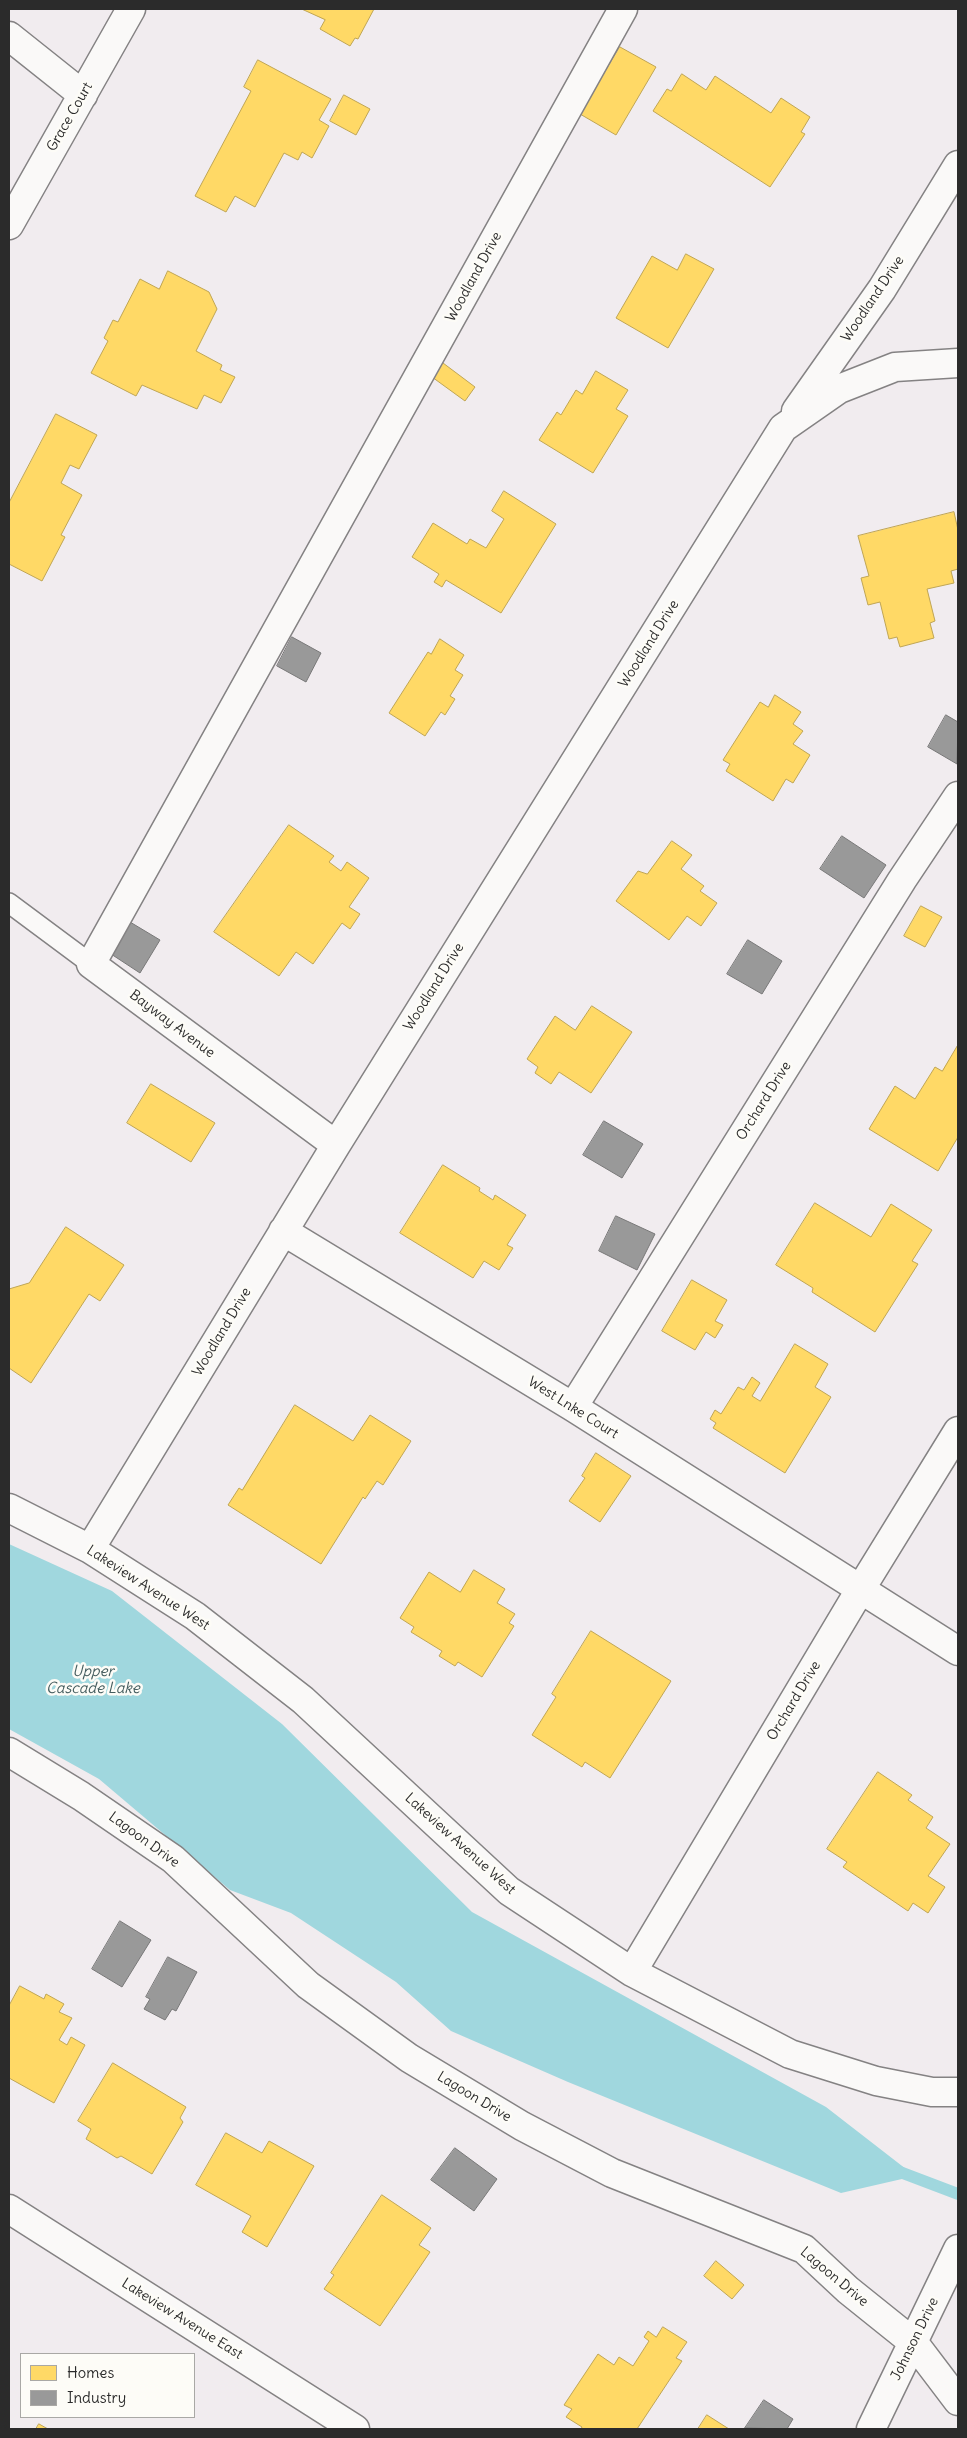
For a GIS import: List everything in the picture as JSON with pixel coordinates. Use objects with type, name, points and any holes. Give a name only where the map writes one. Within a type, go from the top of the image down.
[{"type":"street","name":"Grace Court","points":[[9,225],[131,9]]},
{"type":"street","name":"Woodland Drive","points":[[91,964],[623,9]]},
{"type":"street","points":[[9,36],[83,95]]},
{"type":"street","name":"Woodland Drive","points":[[90,1549],[336,1145],[783,428],[882,289],[958,165]]},
{"type":"street","name":"Woodland Drive","points":[[783,428],[839,389],[895,367],[958,363]]},
{"type":"street","name":"Orchard Drive","points":[[572,1407],[902,880],[958,796]]},
{"type":"street","name":"Bayway Avenue","points":[[91,964],[336,1145]]},
{"type":"street","name":"West Lnke Court","points":[[284,1231],[572,1407],[958,1651]]},
{"type":"street","name":"Orchard Drive","points":[[632,1972],[860,1590],[958,1431]]},
{"type":"street","name":"Lakeview Avenue West","points":[[9,1508],[90,1549],[195,1616],[310,1706],[509,1891],[632,1972],[790,2054],[876,2081],[932,2092],[958,2092]]},
{"type":"street","name":"Lagoon Drive","points":[[9,1752],[81,1796],[173,1859],[308,1985],[409,2058],[522,2126],[612,2173],[804,2249],[848,2290],[914,2343],[958,2401]]},
{"type":"street","name":"Lakeview Avenue East","points":[[9,2209],[355,2429]]},
{"type":"street","name":"Johnson Drive","points":[[871,2429],[955,2256]]},
{"type":"lane","name":"Bayway Avenue","points":[[9,903],[91,964]]},
{"type":"water","name":"Upper Cascade Lake","points":[[9,1544],[112,1591],[282,1724],[472,1912],[826,2107],[915,2176],[841,2193],[568,2082],[451,2031],[396,1982],[291,1913],[230,1890],[99,1779],[9,1729]]},
{"type":"building: Homes","points":[[302,9],[374,9],[358,39],[355,38],[350,46],[320,29],[325,20]]},
{"type":"building: Homes","points":[[620,47],[656,67],[616,135],[580,114]]},
{"type":"building: Homes","points":[[258,60],[331,99],[319,120],[329,126],[312,158],[302,152],[298,160],[284,153],[255,207],[235,196],[226,212],[195,196],[251,91],[244,87]]},
{"type":"building: Homes","points":[[682,74],[706,90],[715,76],[771,113],[781,98],[810,117],[801,132],[805,134],[770,187],[653,111],[667,89],[671,91]]},
{"type":"building: Homes","points":[[344,95],[370,109],[356,135],[330,121]]},
{"type":"building: Homes","points":[[686,254],[714,269],[668,348],[616,318],[652,256],[677,270]]},
{"type":"building: Homes","points":[[168,271],[209,292],[217,309],[196,351],[222,365],[220,370],[235,377],[221,403],[204,395],[197,409],[142,385],[136,396],[91,373],[108,341],[104,338],[113,320],[118,322],[140,279],[159,289]]},
{"type":"building: Homes","points":[[443,363],[475,387],[465,401],[432,377]]},
{"type":"building: Homes","points":[[596,371],[628,390],[616,409],[628,416],[593,473],[539,440],[557,412],[561,415],[576,390],[582,394]]},
{"type":"building: Homes","points":[[56,414],[97,435],[79,469],[70,465],[61,483],[82,495],[61,535],[65,537],[42,581],[9,564],[9,503]]},
{"type":"building: Homes","points":[[504,491],[556,524],[501,613],[446,580],[442,587],[434,582],[439,574],[412,557],[433,523],[467,544],[470,539],[486,548],[504,519],[492,511]]},
{"type":"building: Homes","points":[[954,512],[958,530],[958,569],[951,571],[954,583],[927,589],[935,621],[930,623],[934,638],[900,647],[897,637],[889,639],[880,602],[868,605],[861,578],[869,576],[858,536]]},
{"type":"building: Homes","points":[[440,639],[464,655],[455,670],[463,675],[450,696],[455,699],[445,715],[441,712],[425,736],[389,713],[428,652],[431,654]]},
{"type":"building: Homes","points":[[775,695],[801,712],[793,724],[803,731],[793,744],[810,755],[793,783],[786,779],[773,801],[726,771],[730,764],[723,760],[760,702],[768,707]]},
{"type":"building: Homes","points":[[289,825],[334,856],[329,862],[341,871],[347,862],[369,878],[349,907],[360,914],[350,929],[342,923],[313,964],[296,952],[279,976],[214,932]]},
{"type":"building: Homes","points":[[672,841],[692,855],[681,869],[704,886],[700,891],[717,903],[701,926],[687,916],[669,940],[616,901],[638,871],[647,874]]},
{"type":"building: Homes","points":[[921,906],[942,917],[925,947],[904,936]]},
{"type":"building: Homes","points":[[592,1006],[632,1032],[591,1093],[559,1072],[551,1084],[535,1073],[538,1067],[527,1059],[555,1016],[575,1030]]},
{"type":"building: Homes","points":[[958,1045],[958,1137],[938,1171],[869,1129],[895,1086],[915,1099],[935,1067],[942,1071]]},
{"type":"building: Homes","points":[[151,1084],[215,1123],[191,1162],[127,1123]]},
{"type":"building: Homes","points":[[443,1165],[480,1188],[479,1191],[493,1200],[495,1195],[526,1215],[507,1245],[513,1248],[499,1270],[484,1261],[473,1278],[400,1233]]},
{"type":"building: Homes","points":[[815,1203],[871,1237],[891,1204],[932,1230],[912,1261],[918,1264],[875,1332],[812,1292],[813,1288],[776,1265]]},
{"type":"building: Homes","points":[[66,1227],[124,1265],[100,1301],[89,1294],[31,1383],[9,1368],[9,1289],[29,1283]]},
{"type":"building: Homes","points":[[692,1280],[727,1300],[715,1321],[723,1325],[715,1338],[706,1332],[695,1350],[662,1331]]},
{"type":"building: Homes","points":[[795,1344],[828,1364],[815,1387],[831,1397],[785,1473],[713,1428],[716,1423],[710,1419],[715,1410],[721,1414],[738,1387],[744,1390],[752,1377],[760,1383],[752,1396],[760,1401]]},
{"type":"building: Homes","points":[[295,1405],[353,1441],[370,1415],[411,1441],[383,1485],[377,1481],[365,1499],[363,1497],[321,1564],[228,1505],[239,1488],[242,1490]]},
{"type":"building: Homes","points":[[596,1453],[631,1476],[600,1522],[569,1501],[585,1478],[582,1476]]},
{"type":"building: Homes","points":[[474,1570],[505,1589],[497,1603],[515,1614],[509,1623],[514,1626],[482,1677],[458,1662],[455,1666],[439,1656],[442,1651],[411,1632],[414,1627],[400,1618],[429,1572],[460,1592]]},
{"type":"building: Homes","points":[[591,1631],[671,1681],[610,1778],[585,1762],[582,1767],[532,1735],[556,1697],[552,1694]]},
{"type":"building: Homes","points":[[878,1772],[912,1795],[908,1800],[933,1817],[926,1828],[950,1844],[928,1876],[945,1887],[928,1913],[913,1903],[908,1911],[843,1867],[847,1862],[827,1849]]},
{"type":"building: Homes","points":[[20,1986],[44,1999],[46,1994],[64,2004],[59,2012],[72,2018],[59,2040],[67,2045],[71,2037],[85,2045],[54,2103],[9,2078],[9,2006]]},
{"type":"building: Homes","points":[[113,2063],[186,2107],[180,2118],[183,2122],[152,2174],[121,2156],[117,2158],[86,2139],[91,2129],[78,2121]]},
{"type":"building: Homes","points":[[226,2133],[262,2153],[269,2141],[314,2166],[267,2247],[242,2232],[251,2216],[196,2185]]},
{"type":"building: Homes","points":[[382,2195],[431,2228],[419,2245],[430,2252],[380,2326],[324,2289],[334,2275],[331,2273]]},
{"type":"building: Homes","points":[[716,2261],[744,2285],[732,2299],[704,2276]]},
{"type":"building: Homes","points":[[663,2327],[687,2342],[676,2358],[682,2361],[637,2429],[581,2429],[582,2427],[566,2417],[572,2409],[564,2405],[598,2354],[614,2365],[619,2357],[633,2366],[649,2341],[644,2337],[648,2331],[656,2337]]},
{"type":"building: Homes","points":[[707,2415],[729,2429],[698,2429]]},
{"type":"building: Homes","points":[[39,2424],[48,2429],[36,2429]]},
{"type":"building: Industry","points":[[292,637],[321,653],[306,682],[277,666]]},
{"type":"building: Industry","points":[[946,715],[958,722],[957,764],[928,747]]},
{"type":"building: Industry","points":[[842,836],[886,865],[864,898],[820,869]]},
{"type":"building: Industry","points":[[130,922],[160,940],[140,973],[111,954]]},
{"type":"building: Industry","points":[[748,940],[782,961],[762,994],[727,974]]},
{"type":"building: Industry","points":[[604,1121],[643,1144],[622,1178],[583,1155]]},
{"type":"building: Industry","points":[[616,1216],[655,1234],[637,1270],[599,1251]]},
{"type":"building: Industry","points":[[120,1921],[151,1940],[122,1987],[92,1969]]},
{"type":"building: Industry","points":[[168,1957],[197,1972],[176,2011],[172,2009],[165,2020],[144,2009],[150,1999],[146,1997]]},
{"type":"building: Industry","points":[[455,2148],[497,2179],[474,2211],[431,2180]]},
{"type":"building: Industry","points":[[764,2400],[793,2419],[787,2429],[745,2428]]},
{"type":"waterway","points":[[900,2172],[958,2194]]}]
